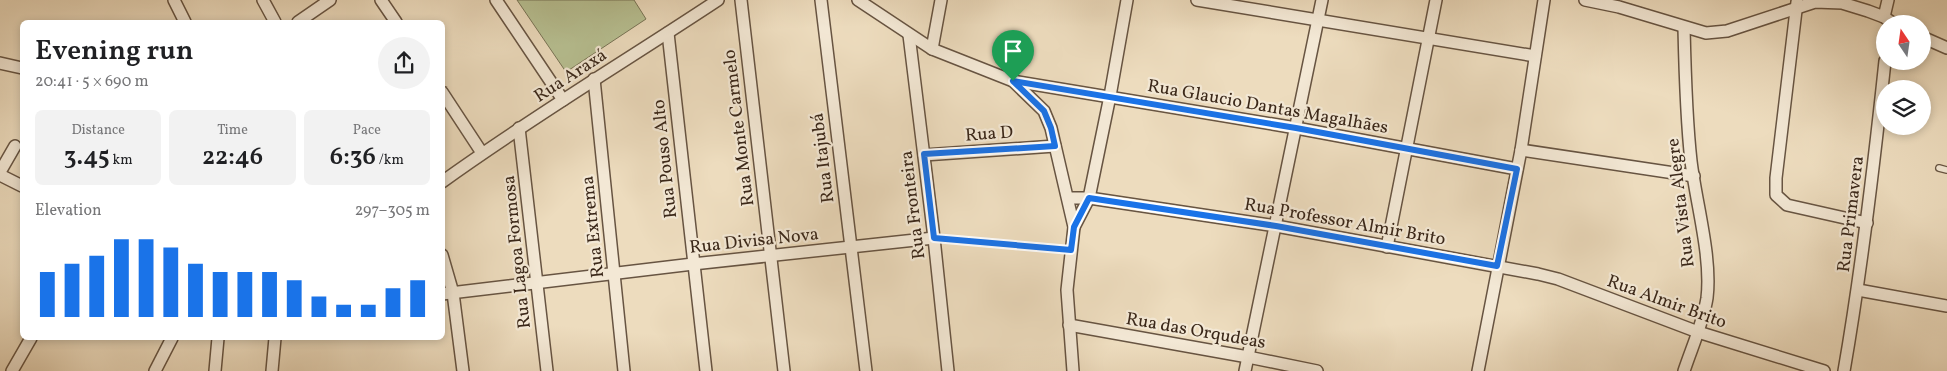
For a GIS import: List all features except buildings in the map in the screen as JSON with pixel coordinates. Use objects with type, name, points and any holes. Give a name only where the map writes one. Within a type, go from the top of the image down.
[{"type":"street","points":[[174,0],[184,20]]},
{"type":"street","points":[[263,0],[274,20]]},
{"type":"street","points":[[301,20],[330,0]]},
{"type":"street","points":[[381,0],[395,20]]},
{"type":"street","points":[[496,0],[562,100]]},
{"type":"street","name":"Rua Araxá","points":[[445,180],[562,100],[718,0]]},
{"type":"street","name":"Rua Monte Carmelo","points":[[741,0],[784,371]]},
{"type":"street","name":"Rua Itajubá","points":[[821,0],[866,371]]},
{"type":"street","points":[[858,0],[932,49],[1013,81],[1044,111],[1051,128],[1074,227],[1067,290],[1073,371]]},
{"type":"street","points":[[932,49],[941,0]]},
{"type":"street","points":[[1074,227],[1089,198],[1127,0]]},
{"type":"street","points":[[1197,0],[1536,56]]},
{"type":"street","points":[[1245,371],[1322,0]]},
{"type":"street","points":[[1387,247],[1436,0]]},
{"type":"street","points":[[1478,371],[1517,169],[1544,0]]},
{"type":"street","points":[[1585,0],[1619,7],[1684,28],[1706,33],[1726,31],[1797,4],[1815,2],[1842,4],[1876,17]]},
{"type":"street","points":[[1888,0],[1889,15]]},
{"type":"street","points":[[1797,4],[1776,178],[1776,195],[1787,205],[1867,223]]},
{"type":"street","name":"Rua Vista Alegre","points":[[1684,28],[1686,81],[1694,176],[1707,258],[1707,298],[1698,332],[1684,371]]},
{"type":"street","name":"Rua Pouso Alto","points":[[668,33],[706,371]]},
{"type":"street","name":"Rua Fronteira","points":[[910,35],[948,371]]},
{"type":"street","points":[[1931,41],[1947,48]]},
{"type":"street","points":[[0,63],[20,68]]},
{"type":"street","name":"Rua Primavera","points":[[1844,371],[1858,290],[1885,70]]},
{"type":"street","name":"Rua Extrema","points":[[594,79],[624,371]]},
{"type":"street","name":"Rua Glaucio Dantas Magalhães","points":[[1013,81],[1296,128],[1517,169]]},
{"type":"street","points":[[445,97],[482,153]]},
{"type":"street","name":"Rua Lagoa Formosa","points":[[520,128],[547,371]]},
{"type":"street","points":[[15,146],[0,174],[20,185]]},
{"type":"street","name":"Rua D","points":[[924,154],[1055,146]]},
{"type":"street","points":[[1520,150],[1694,176]]},
{"type":"street","name":"Rua Professor Almir Brito","points":[[1068,198],[1089,198],[1276,226],[1497,266]]},
{"type":"street","name":"Rua Divisa Nova","points":[[448,293],[934,238]]},
{"type":"street","name":"Rua Almir Brito","points":[[1497,266],[1558,279],[1698,332],[1824,371]]},
{"type":"street","points":[[445,274],[463,371]]},
{"type":"street","points":[[1858,290],[1947,306]]},
{"type":"street","name":"Rua das Orqudeas","points":[[1069,326],[1317,371]]},
{"type":"street","points":[[12,371],[30,340]]},
{"type":"street","points":[[155,371],[171,340]]},
{"type":"street","points":[[215,371],[218,340]]},
{"type":"street","points":[[272,371],[275,340]]},
{"type":"lane","points":[[1939,168],[1947,170]]},
{"type":"path","points":[[934,238],[1071,250]]},
{"type":"green space","points":[[517,0],[634,0],[646,19],[566,72]]},
{"type":"route","points":[[1013,81],[1296,128],[1517,169],[1497,266],[1276,226],[1089,198],[1074,227],[1071,250],[934,238],[924,154],[1055,146],[1051,128],[1044,111],[1013,81]]}]
